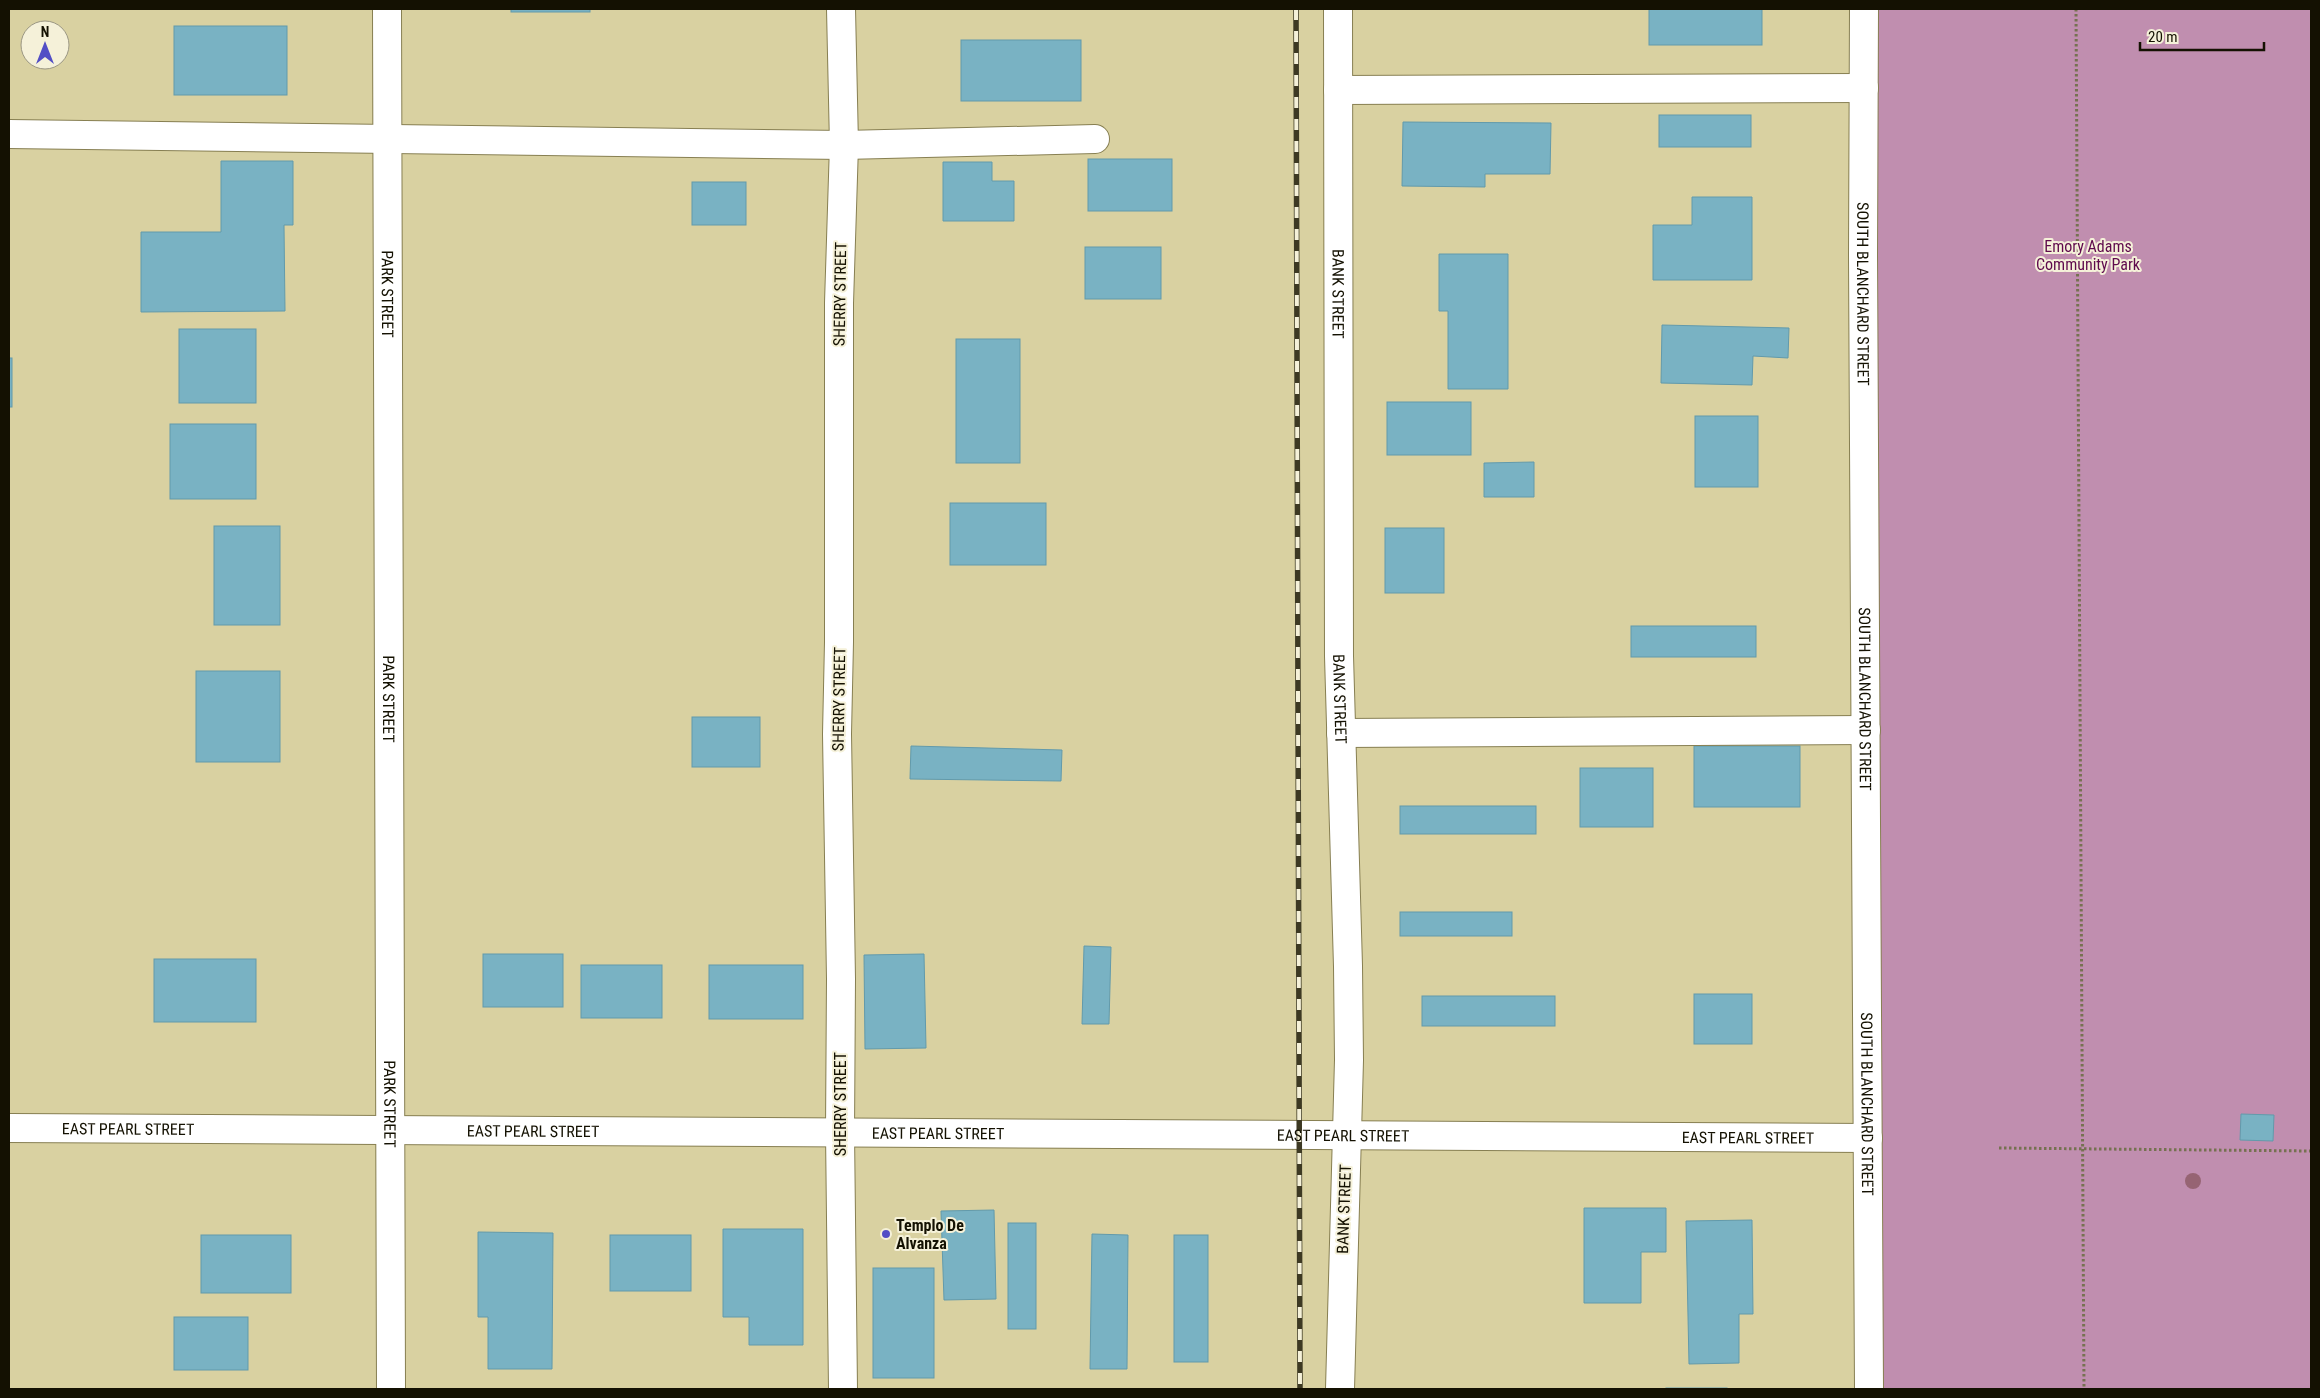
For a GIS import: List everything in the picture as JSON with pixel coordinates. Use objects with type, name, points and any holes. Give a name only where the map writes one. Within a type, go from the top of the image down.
[{"type":"street","name":"PARK STREET","points":[[387,9],[386,139],[392,1130],[391,1389]]},
{"type":"street","name":"SHERRY STREET","points":[[841,9],[844,145],[839,303],[839,642],[837,734],[841,979],[840,1132],[843,1389]]},
{"type":"street","name":"BANK STREET","points":[[1338,9],[1339,656],[1349,1060],[1340,1389]]},
{"type":"street","name":"SOUTH BLANCHARD STREET","points":[[1864,9],[1863,265],[1869,1389]]},
{"type":"street","points":[[1338,90],[1864,88]]},
{"type":"street","points":[[9,134],[844,145],[1095,139]]},
{"type":"street","points":[[1341,733],[1866,730]]},
{"type":"street","name":"EAST PEARL STREET","points":[[9,1128],[627,1133],[840,1132],[1868,1138]]},
{"type":"path","points":[[2076,9],[2084,1389]]},
{"type":"path","points":[[1999,1148],[2311,1151]]},
{"type":"green space","name":"Emory Adams Community Park","points":[[1864,9],[2311,9],[2311,1389],[1870,1389]]},
{"type":"building","points":[[511,9],[590,9],[590,12],[511,12]]},
{"type":"building","points":[[1649,9],[1762,9],[1762,45],[1649,45]]},
{"type":"building","points":[[174,26],[287,26],[287,95],[174,95]]},
{"type":"building","points":[[961,40],[1081,40],[1081,101],[961,101]]},
{"type":"building","points":[[1659,115],[1751,115],[1751,147],[1659,147]]},
{"type":"building","points":[[1403,122],[1551,123],[1550,174],[1485,174],[1485,187],[1402,186]]},
{"type":"building","points":[[1088,159],[1172,159],[1172,211],[1088,211]]},
{"type":"building","points":[[221,161],[293,161],[293,225],[284,225],[285,311],[141,312],[141,232],[221,232]]},
{"type":"building","points":[[943,162],[992,162],[992,181],[1014,181],[1014,221],[943,221]]},
{"type":"building","points":[[692,182],[746,182],[746,225],[692,225]]},
{"type":"building","points":[[1692,197],[1752,197],[1752,280],[1653,280],[1653,225],[1692,225]]},
{"type":"building","points":[[1085,247],[1161,247],[1161,299],[1085,299]]},
{"type":"building","points":[[1439,254],[1508,254],[1508,389],[1448,389],[1448,311],[1439,311]]},
{"type":"building","points":[[1662,325],[1789,328],[1788,358],[1753,356],[1752,385],[1661,383]]},
{"type":"building","points":[[179,329],[256,329],[256,403],[179,403]]},
{"type":"building","points":[[956,339],[1020,339],[1020,463],[956,463]]},
{"type":"building","points":[[9,358],[12,358],[12,407],[9,407]]},
{"type":"building","points":[[1387,402],[1471,402],[1471,455],[1387,455]]},
{"type":"building","points":[[1695,416],[1758,416],[1758,487],[1695,487]]},
{"type":"building","points":[[170,424],[256,424],[256,499],[170,499]]},
{"type":"building","points":[[1534,462],[1534,497],[1484,497],[1484,463]]},
{"type":"building","points":[[950,503],[1046,503],[1046,565],[950,565]]},
{"type":"building","points":[[214,526],[280,526],[280,625],[214,625]]},
{"type":"building","points":[[1385,528],[1444,528],[1444,593],[1385,593]]},
{"type":"building","points":[[1631,626],[1756,626],[1756,657],[1631,657]]},
{"type":"building","points":[[196,671],[280,671],[280,762],[196,762]]},
{"type":"building","points":[[692,717],[760,717],[760,767],[692,767]]},
{"type":"building","points":[[911,746],[1062,750],[1061,781],[910,779]]},
{"type":"building","points":[[1694,746],[1800,746],[1800,807],[1694,807]]},
{"type":"building","points":[[1580,768],[1653,768],[1653,827],[1580,827]]},
{"type":"building","points":[[1400,806],[1536,806],[1536,834],[1400,834]]},
{"type":"building","points":[[1400,912],[1512,912],[1512,936],[1400,936]]},
{"type":"building","points":[[1084,946],[1111,947],[1109,1024],[1082,1024]]},
{"type":"building","points":[[483,954],[563,954],[563,1007],[483,1007]]},
{"type":"building","points":[[924,954],[926,1048],[865,1049],[864,955]]},
{"type":"building","points":[[154,959],[256,959],[256,1022],[154,1022]]},
{"type":"building","points":[[581,965],[662,965],[662,1018],[581,1018]]},
{"type":"building","points":[[709,965],[803,965],[803,1019],[709,1019]]},
{"type":"building","points":[[1694,994],[1752,994],[1752,1044],[1694,1044]]},
{"type":"building","points":[[1422,996],[1555,996],[1555,1026],[1422,1026]]},
{"type":"building","points":[[2241,1114],[2274,1115],[2273,1141],[2240,1140]]},
{"type":"building","points":[[1584,1208],[1666,1208],[1666,1252],[1641,1252],[1641,1303],[1584,1303]]},
{"type":"building","points":[[994,1210],[996,1299],[944,1300],[941,1211]]},
{"type":"building","points":[[1752,1220],[1753,1314],[1739,1314],[1739,1363],[1689,1364],[1686,1221]]},
{"type":"building","points":[[1008,1223],[1036,1223],[1036,1329],[1008,1329]]},
{"type":"building","points":[[723,1229],[803,1229],[803,1345],[749,1345],[749,1317],[723,1317]]},
{"type":"building","points":[[478,1232],[553,1233],[552,1369],[488,1369],[488,1317],[478,1317]]},
{"type":"building","points":[[1092,1234],[1128,1235],[1127,1369],[1090,1369]]},
{"type":"building","points":[[201,1235],[291,1235],[291,1293],[201,1293]]},
{"type":"building","points":[[610,1235],[691,1235],[691,1291],[610,1291]]},
{"type":"building","points":[[1174,1235],[1208,1235],[1208,1362],[1174,1362]]},
{"type":"building","points":[[873,1268],[934,1268],[934,1378],[873,1378]]},
{"type":"building","points":[[174,1317],[248,1317],[248,1370],[174,1370]]},
{"type":"building","points":[[1727,1388],[1727,1389],[1666,1389]]},
{"type":"railway","points":[[1296,9],[1300,1389]]},
{"type":"place","name":"Templo De Alvanza","points":[[886,1234]]}]
